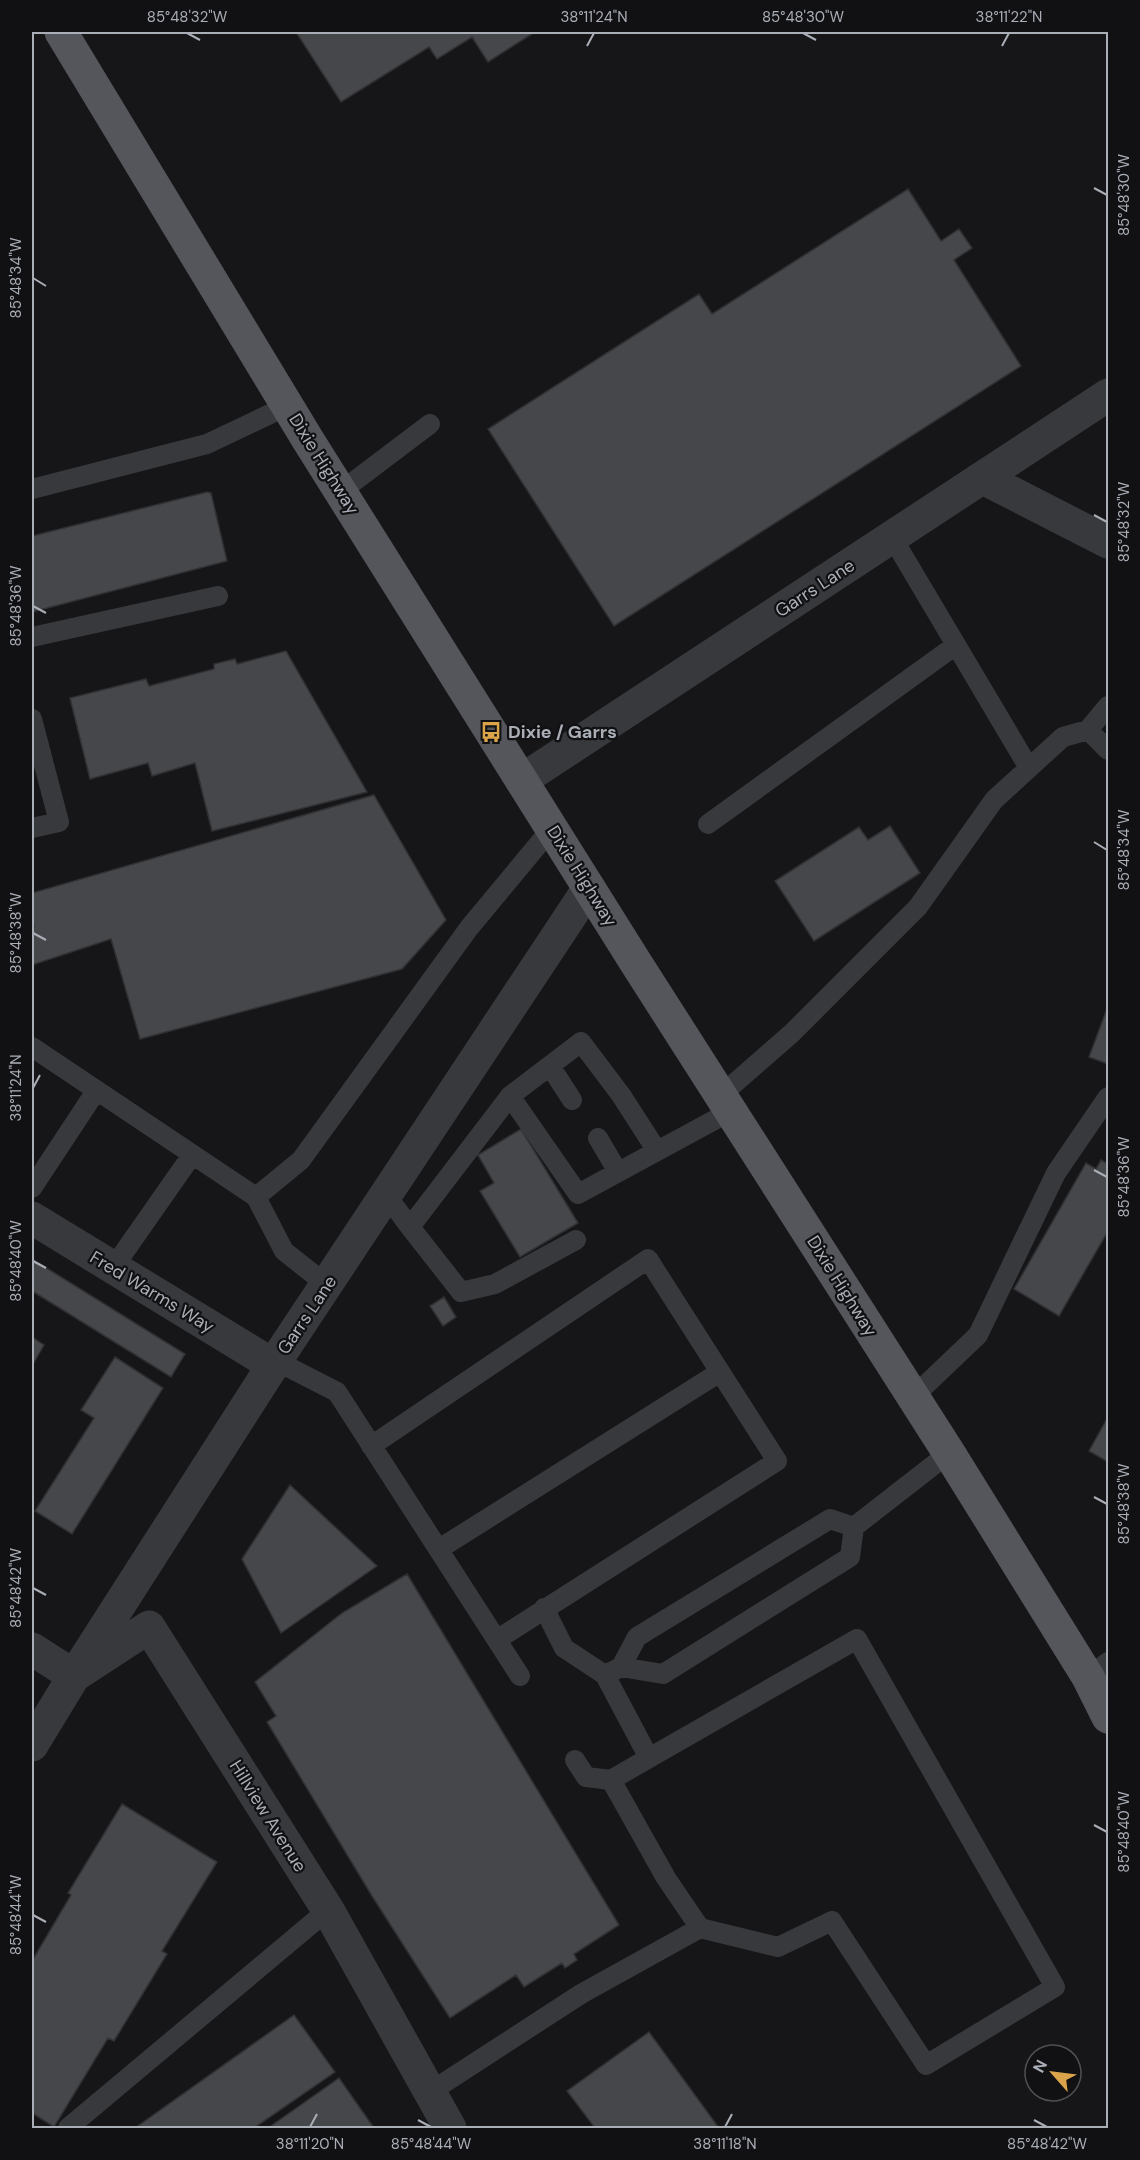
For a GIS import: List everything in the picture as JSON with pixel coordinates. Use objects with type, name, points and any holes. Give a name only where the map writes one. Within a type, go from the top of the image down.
[{"type":"main road","name":"Dixie Highway","points":[[61,32],[340,492],[726,1103],[949,1453],[1098,1669],[1108,1717]]},
{"type":"street","name":"Garrs Lane","points":[[522,780],[1108,395]]},
{"type":"street","points":[[983,478],[1108,542]]},
{"type":"street","name":"Garrs Lane","points":[[32,1746],[74,1676],[273,1365],[590,888]]},
{"type":"street","name":"Fred Warms Way","points":[[32,1218],[273,1365]]},
{"type":"street","name":"Hillview Avenue","points":[[74,1676],[149,1627],[328,1910],[450,2128]]},
{"type":"street","points":[[32,1649],[74,1676]]},
{"type":"lane","points":[[32,489],[207,444],[287,406]]},
{"type":"lane","points":[[340,492],[430,424]]},
{"type":"lane","points":[[892,537],[1029,768]]},
{"type":"lane","points":[[32,637],[218,596]]},
{"type":"lane","points":[[708,824],[956,645]]},
{"type":"lane","points":[[510,1096],[578,1194],[657,1151],[726,1103],[792,1033],[918,907],[994,800],[1064,736],[1088,730],[1108,706]]},
{"type":"lane","points":[[32,719],[59,822],[32,828]]},
{"type":"lane","points":[[1088,730],[1108,750]]},
{"type":"lane","points":[[256,1197],[301,1160],[469,928],[552,828]]},
{"type":"lane","points":[[410,1227],[510,1096],[581,1042],[621,1095],[657,1151]]},
{"type":"lane","points":[[32,1047],[256,1197],[284,1251],[327,1285]]},
{"type":"lane","points":[[550,1066],[572,1100]]},
{"type":"lane","points":[[32,1188],[96,1091]]},
{"type":"lane","points":[[913,1397],[978,1335],[1056,1173],[1108,1097]]},
{"type":"lane","points":[[598,1138],[618,1172]]},
{"type":"lane","points":[[113,1268],[192,1155]]},
{"type":"lane","points":[[386,1195],[461,1292],[495,1284],[576,1240]]},
{"type":"lane","points":[[371,1446],[648,1259],[777,1461],[544,1608],[498,1640]]},
{"type":"lane","points":[[273,1365],[290,1368],[337,1392],[520,1676]]},
{"type":"lane","points":[[439,1549],[720,1372]]},
{"type":"lane","points":[[544,1608],[564,1648],[613,1671],[663,1674],[850,1557],[854,1527],[949,1453]]},
{"type":"lane","points":[[613,1671],[637,1637],[830,1519],[854,1527]]},
{"type":"lane","points":[[575,1760],[586,1777],[611,1780],[857,1639],[1055,1987],[926,2065],[832,1921],[778,1947],[700,1928],[666,1878],[611,1780]]},
{"type":"lane","points":[[613,1671],[649,1758]]},
{"type":"lane","points":[[68,2128],[328,1910]]},
{"type":"lane","points":[[429,2092],[581,1994],[700,1928]]},
{"type":"building","points":[[296,32],[535,32],[488,62],[472,37],[437,59],[429,47],[341,102]]},
{"type":"building","points":[[908,189],[941,241],[959,229],[972,248],[954,260],[1021,366],[614,626],[488,429],[699,294],[712,314]]},
{"type":"building","points":[[207,492],[211,493],[227,561],[32,612],[32,536]]},
{"type":"building","points":[[286,651],[367,792],[212,831],[195,763],[152,776],[148,763],[90,779],[70,698],[146,679],[149,686],[214,669],[214,664],[235,659],[237,664]]},
{"type":"building","points":[[374,795],[446,920],[402,969],[140,1039],[111,939],[32,965],[32,928],[34,927],[32,893]]},
{"type":"building","points":[[890,826],[920,873],[814,941],[775,881],[859,827],[868,840]]},
{"type":"building","points":[[1108,1006],[1108,1064],[1089,1057]]},
{"type":"building","points":[[521,1129],[578,1223],[520,1257],[480,1191],[494,1183],[478,1155]]},
{"type":"building","points":[[1101,1160],[1108,1164],[1108,1231],[1059,1316],[1014,1289],[1086,1163],[1096,1169]]},
{"type":"building","points":[[32,1259],[185,1354],[171,1377],[32,1291]]},
{"type":"building","points":[[444,1297],[456,1317],[443,1326],[430,1306]]},
{"type":"building","points":[[32,1337],[44,1345],[32,1366]]},
{"type":"building","points":[[115,1357],[163,1388],[72,1534],[35,1511],[94,1418],[81,1410]]},
{"type":"building","points":[[1108,1417],[1108,1462],[1089,1451]]},
{"type":"building","points":[[290,1485],[377,1566],[281,1633],[242,1559]]},
{"type":"building","points":[[407,1574],[619,1925],[574,1954],[577,1960],[565,1968],[562,1963],[524,1987],[516,1975],[450,2018],[372,1896],[267,1722],[276,1716],[255,1682],[342,1613]]},
{"type":"building","points":[[122,1804],[217,1862],[162,1951],[167,1954],[114,2041],[108,2038],[54,2127],[32,2113],[32,1961],[71,1895],[68,1893]]},
{"type":"building","points":[[294,2015],[335,2072],[254,2128],[135,2128]]},
{"type":"building","points":[[649,2032],[719,2128],[595,2128],[567,2091]]},
{"type":"building","points":[[339,2078],[374,2128],[268,2128]]},
{"type":"place","name":"Dixie / Garrs","points":[[491,732]]}]
